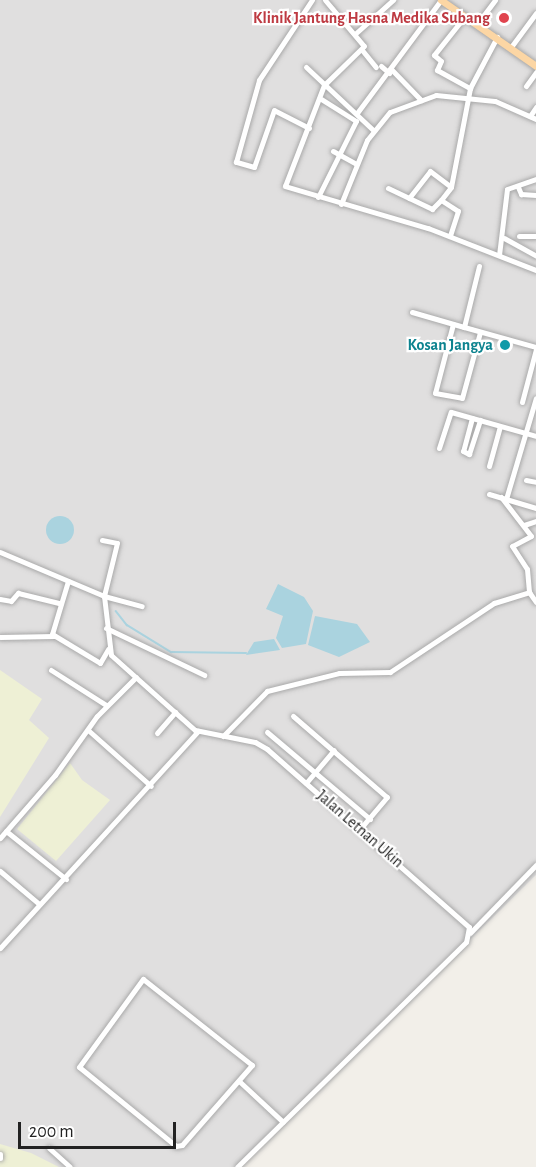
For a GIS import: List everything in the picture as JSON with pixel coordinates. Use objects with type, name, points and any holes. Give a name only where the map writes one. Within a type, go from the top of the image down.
[{"type":"main road","points":[[441,0],[536,66]]},
{"type":"street","points":[[309,128],[274,110],[254,167],[235,161],[259,80],[312,0]]},
{"type":"street","points":[[325,0],[356,33],[362,50],[378,66],[390,72],[421,100]]},
{"type":"street","points":[[356,33],[393,0]]},
{"type":"street","points":[[357,113],[390,72],[441,0]]},
{"type":"street","points":[[477,24],[495,0]]},
{"type":"street","points":[[511,47],[536,13]]},
{"type":"street","points":[[465,16],[434,55],[441,62],[437,70],[470,88]]},
{"type":"street","points":[[388,188],[433,209],[451,187],[466,98],[497,37]]},
{"type":"street","points":[[362,50],[324,85],[321,99],[285,185],[450,236],[536,270]]},
{"type":"street","points":[[306,67],[357,113],[372,131]]},
{"type":"street","points":[[526,86],[536,72]]},
{"type":"street","points":[[341,204],[367,140],[372,131],[390,112],[433,95],[500,102],[533,118],[536,107]]},
{"type":"street","points":[[318,197],[335,153],[356,119],[321,99]]},
{"type":"street","points":[[335,153],[356,164]]},
{"type":"street","points":[[409,198],[430,171],[451,187]]},
{"type":"street","points":[[499,255],[504,238],[506,190],[536,179]]},
{"type":"street","points":[[518,187],[520,194],[536,195]]},
{"type":"street","points":[[441,200],[458,211],[450,236]]},
{"type":"street","points":[[519,236],[536,236]]},
{"type":"street","points":[[504,238],[536,256]]},
{"type":"street","points":[[464,327],[479,266]]},
{"type":"street","points":[[412,312],[536,348],[522,402]]},
{"type":"street","points":[[453,324],[435,393],[462,398],[480,332]]},
{"type":"street","points":[[503,498],[536,398]]},
{"type":"street","points":[[439,448],[450,412],[536,436]]},
{"type":"street","points":[[472,418],[463,451],[468,454],[480,420]]},
{"type":"street","points":[[489,466],[500,426]]},
{"type":"street","points":[[526,480],[536,482]]},
{"type":"street","points":[[489,494],[536,508]]},
{"type":"street","points":[[503,498],[531,537],[512,546],[529,575],[529,592],[536,602]]},
{"type":"street","points":[[524,525],[536,521]]},
{"type":"street","points":[[0,637],[54,636],[99,663],[108,649],[104,596],[117,543],[102,540]]},
{"type":"street","points":[[0,553],[104,596],[142,606]]},
{"type":"street","points":[[54,636],[59,603],[68,581]]},
{"type":"street","points":[[223,736],[267,691],[339,673],[390,672],[477,611],[529,592]]},
{"type":"street","points":[[0,599],[11,601],[18,593],[59,603]]},
{"type":"street","points":[[106,628],[204,675]]},
{"type":"street","name":"Jalan Letnan Ukin","points":[[108,649],[136,677],[198,731],[258,743],[465,921],[470,933]]},
{"type":"street","points":[[51,670],[106,705]]},
{"type":"street","points":[[0,838],[106,705],[136,677]]},
{"type":"street","points":[[157,733],[175,712]]},
{"type":"street","points":[[293,716],[387,797],[359,830]]},
{"type":"street","points":[[88,730],[151,786]]},
{"type":"street","points":[[0,948],[151,786],[198,731]]},
{"type":"street","points":[[267,732],[370,819]]},
{"type":"street","points":[[306,783],[334,750]]},
{"type":"street","points":[[6,831],[66,879]]},
{"type":"street","points":[[237,1167],[536,866]]},
{"type":"street","points":[[0,871],[39,904]]},
{"type":"street","points":[[143,979],[252,1065],[239,1081],[176,1146],[79,1067],[143,979]]},
{"type":"street","points":[[239,1081],[283,1122]]},
{"type":"street","points":[[49,1148],[70,1167]]},
{"type":"shaded area","points":[[0,0],[536,0],[536,875],[238,1167],[0,1167]]},
{"type":"green space","points":[[0,670],[42,699],[29,720],[49,738],[0,817]]},
{"type":"green space","points":[[70,763],[82,780],[110,800],[56,861],[17,829]]},
{"type":"green space","points":[[0,1144],[31,1153],[59,1167],[0,1167]]},
{"type":"water","points":[[60,516],[70,520],[74,530],[70,540],[60,544],[50,540],[46,530],[50,520]]},
{"type":"water","points":[[278,584],[304,597],[313,611],[306,644],[282,648],[276,638],[283,616],[266,609]]},
{"type":"water","points":[[315,616],[357,624],[370,642],[339,657],[308,645]]},
{"type":"water","points":[[274,639],[280,650],[246,655],[254,642]]},
{"type":"waterway","points":[[116,611],[127,625],[171,652],[246,653]]},
{"type":"place","name":"Klinik Jantung Hasna Medika Subang","points":[[504,18]]},
{"type":"place","name":"Kosan Jangya","points":[[505,345]]}]
